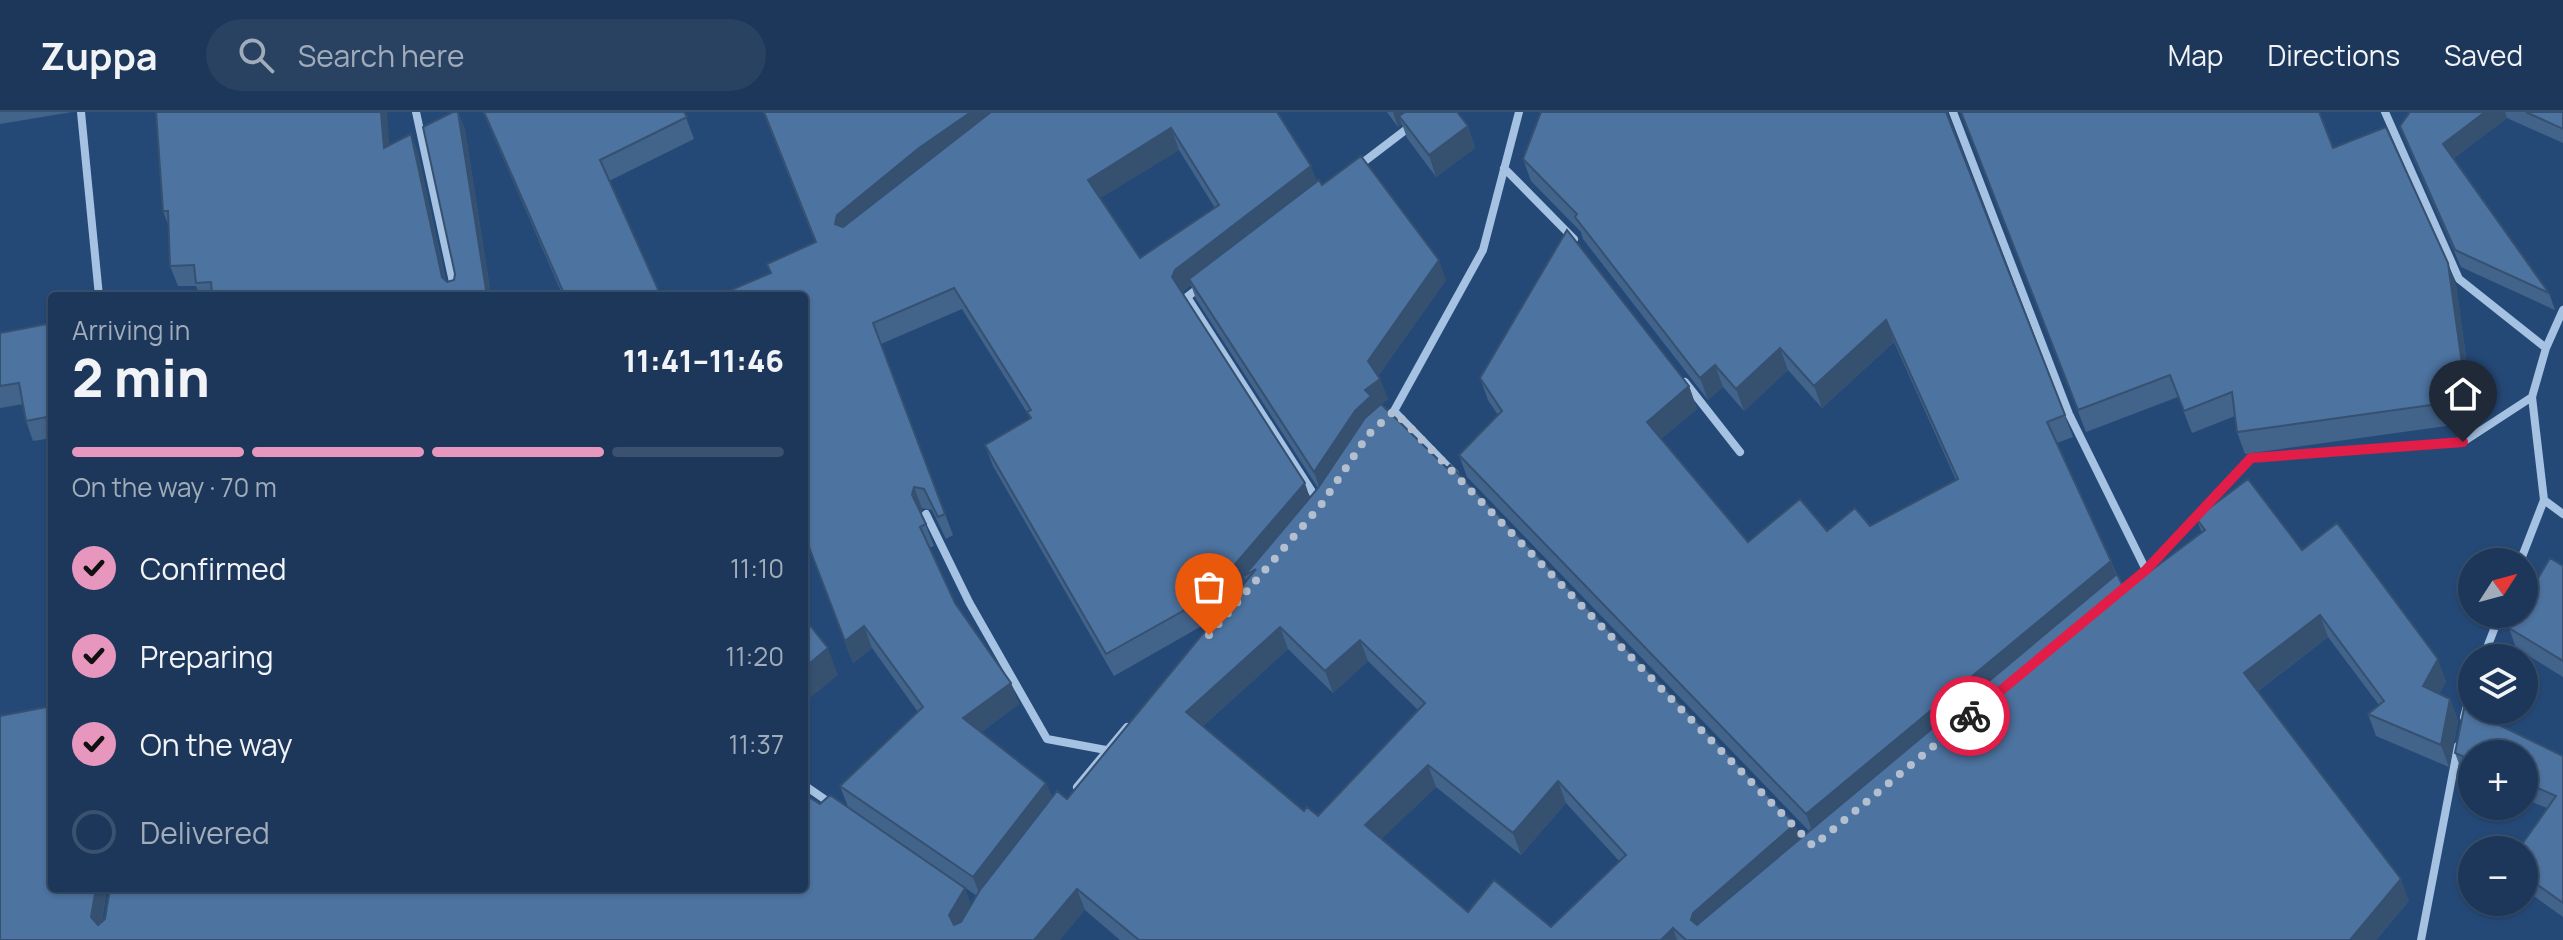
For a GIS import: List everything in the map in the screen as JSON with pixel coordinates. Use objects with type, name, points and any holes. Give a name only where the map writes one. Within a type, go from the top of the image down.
[{"type":"street","points":[[81,112],[99,292]]},
{"type":"street","points":[[416,112],[455,292]]},
{"type":"street","points":[[1345,177],[1429,112]]},
{"type":"street","points":[[1376,427],[1394,411],[1483,250],[1519,112]]},
{"type":"street","points":[[1953,112],[2069,414],[2146,570]]},
{"type":"street","points":[[2385,112],[2459,279],[2546,348]]},
{"type":"street","points":[[1504,168],[1584,252]]},
{"type":"street","points":[[1211,278],[1187,297],[1321,505]]},
{"type":"street","points":[[2525,548],[2544,500],[2532,397],[2546,348],[2563,310]]},
{"type":"street","points":[[1681,377],[1740,452]]},
{"type":"street","points":[[2111,600],[2146,570],[2251,458],[2463,442],[2532,397]]},
{"type":"street","points":[[1394,411],[1460,479]]},
{"type":"street","points":[[1311,517],[1329,493]]},
{"type":"street","points":[[2544,500],[2563,514]]},
{"type":"street","points":[[926,514],[969,602],[1047,739],[1106,750]]},
{"type":"street","points":[[1068,799],[1137,716]]},
{"type":"street","points":[[2421,940],[2465,724]]},
{"type":"street","points":[[808,788],[842,812]]},
{"type":"building","points":[[156,112],[381,112],[384,148],[411,134],[442,277],[447,282],[454,280],[423,127],[458,112],[486,292],[212,292],[211,282],[196,283],[194,265],[170,266],[168,211],[163,211]]},
{"type":"building","points":[[484,112],[684,112],[687,117],[600,160],[659,292],[563,292]]},
{"type":"building","points":[[764,112],[971,112],[919,148],[837,215],[835,224],[843,227],[991,112],[1277,112],[1311,166],[1175,270],[1172,277],[1305,483],[1206,598],[1106,654],[985,445],[1031,418],[1027,412],[1031,410],[954,288],[873,323],[945,514],[938,517],[924,489],[914,487],[912,495],[926,524],[920,527],[955,603],[1011,683],[963,718],[1046,783],[973,877],[840,786],[923,707],[864,626],[845,641],[808,544],[808,292],[726,292],[771,273],[767,264],[816,242]],"holes":[[[1171,128],[1219,205],[1140,258],[1088,180]]]},
{"type":"building","points":[[1405,112],[1457,112],[1468,126],[1429,155],[1399,116]]},
{"type":"building","points":[[1541,112],[1946,112],[2065,415],[2047,422],[2111,561],[1806,814],[1459,455],[1502,411],[1480,378],[1567,230],[1689,386],[1647,422],[1748,542],[1800,499],[1827,531],[1855,508],[1870,526],[1958,479],[1886,320],[1814,386],[1780,348],[1736,389],[1715,365],[1700,378],[1575,217],[1577,214],[1523,159]]},
{"type":"building","points":[[1961,112],[2319,112],[2333,148],[2386,127],[2448,263],[2467,400],[2237,432],[2232,392],[2184,411],[2170,375],[2078,410]]},
{"type":"building","points":[[2410,112],[2485,112],[2443,144],[2549,293],[2455,250],[2400,126]]},
{"type":"building","points":[[2526,112],[2563,112],[2563,129]]},
{"type":"building","points":[[1361,156],[1439,260],[1368,361],[1380,379],[1365,390],[1371,396],[1355,411],[1314,472],[1189,279],[1319,180],[1322,185]]},
{"type":"building","points":[[48,324],[48,417],[26,421],[19,383],[0,386],[0,333]]},
{"type":"building","points":[[1381,404],[1447,468],[1450,465],[1795,824],[1693,913],[1691,920],[1697,925],[2117,574],[2125,590],[2205,530],[2196,518],[2248,479],[2302,550],[2337,523],[2438,659],[2423,686],[2450,699],[2441,745],[2368,714],[2384,701],[2320,615],[2244,673],[2401,879],[2350,940],[1686,940],[1673,928],[1661,940],[1139,940],[1077,889],[1034,940],[0,940],[0,716],[48,707],[48,892],[95,892],[91,917],[98,925],[105,919],[109,892],[808,892],[808,796],[820,804],[830,795],[965,888],[949,915],[954,925],[961,922],[980,890],[1057,791],[1067,799],[1256,569],[1244,576],[1318,488],[1365,418]],"holes":[[[1280,627],[1325,671],[1360,640],[1425,703],[1318,816],[1307,807],[1304,811],[1186,712]],[[1428,765],[1513,833],[1558,781],[1626,855],[1551,927],[1494,880],[1468,912],[1365,825]]]},
{"type":"building","points":[[2550,558],[2563,566],[2563,661],[2509,628],[2538,628],[2538,578]]},
{"type":"building","points":[[808,623],[828,648],[808,665]]},
{"type":"building","points":[[2461,724],[2497,724],[2530,740],[2458,740],[2458,754],[2455,753]]},
{"type":"building","points":[[2538,744],[2563,756],[2563,903],[2538,885],[2538,836],[2528,836],[2556,796],[2538,788]]},
{"type":"way so far","points":[[1209,635],[1321,505],[1368,435],[1394,411],[1813,846],[1970,716]]},
{"type":"route","points":[[1970,716],[2146,570],[2251,458],[2463,442]]}]
